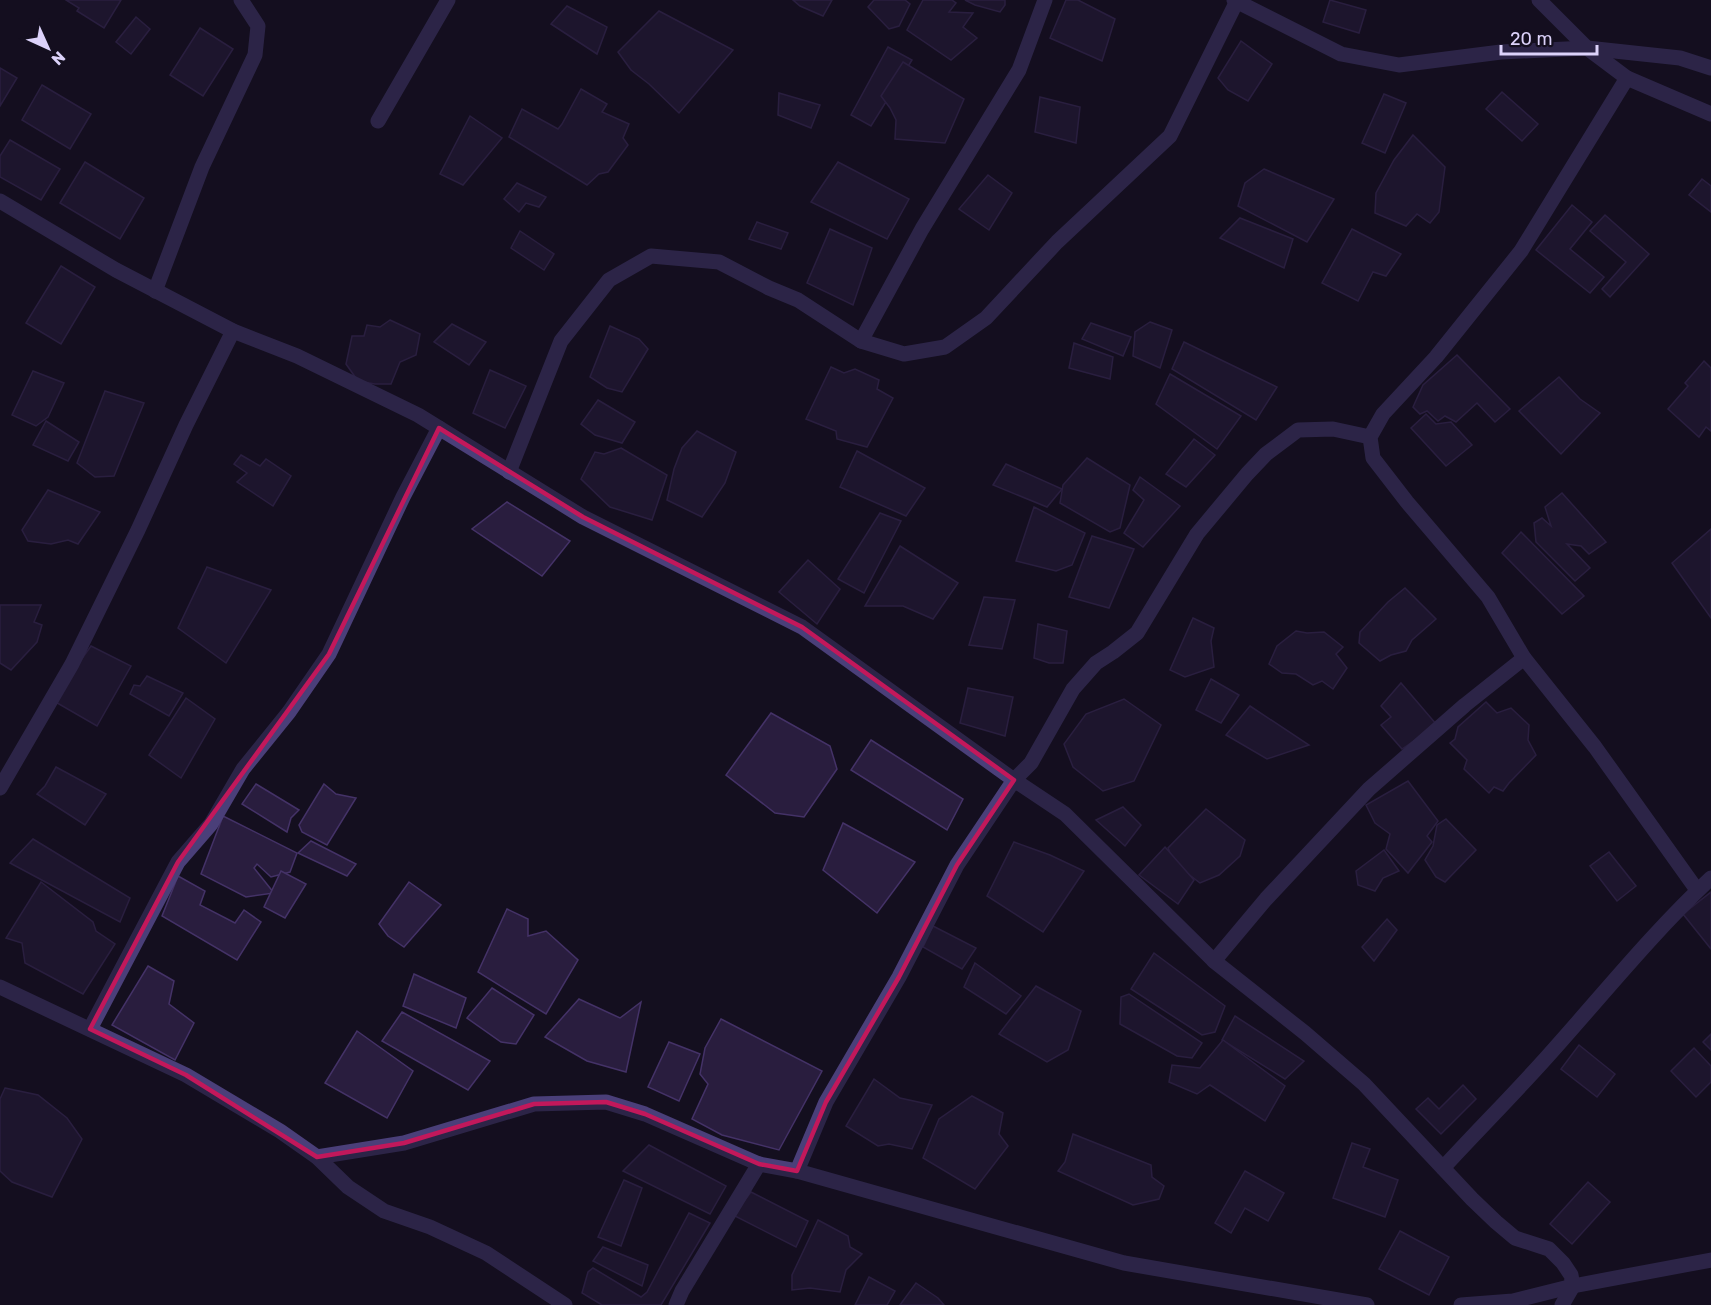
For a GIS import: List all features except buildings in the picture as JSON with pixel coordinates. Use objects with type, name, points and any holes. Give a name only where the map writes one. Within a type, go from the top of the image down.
[{"type":"street","points":[[155,291],[202,167],[255,55],[258,26],[241,0]]},
{"type":"street","points":[[378,120],[448,0]]},
{"type":"street","points":[[861,341],[922,229],[1019,70],[1045,0]]},
{"type":"street","points":[[1539,0],[1587,48],[1627,78],[1711,114]]},
{"type":"street","points":[[509,472],[561,341],[609,280],[651,256],[719,262],[798,300],[861,341],[904,354],[945,346],[987,318],[1057,242],[1170,136],[1235,1],[1341,54],[1399,65],[1501,52],[1587,48],[1680,58],[1711,68]]},
{"type":"street","points":[[1627,78],[1521,251],[1436,357],[1383,414],[1370,437],[1373,458],[1407,502],[1488,597],[1524,658],[1594,747],[1697,890]]},
{"type":"street","points":[[0,201],[116,270],[233,332],[297,356],[418,415],[583,517],[802,627],[1014,780],[1065,813],[1214,961],[1305,1033],[1364,1084],[1472,1199],[1515,1238],[1549,1249],[1563,1263],[1571,1275],[1574,1286],[1562,1305]]},
{"type":"street","points":[[0,788],[72,664],[138,530],[186,424],[233,332]]},
{"type":"street","points":[[90,1029],[178,862],[211,824],[243,769],[289,712],[329,654],[403,497],[439,428]]},
{"type":"street","points":[[798,1171],[826,1102],[899,977],[957,865],[1014,780],[1031,763],[1073,689],[1096,663],[1137,633],[1197,534],[1266,454],[1299,429],[1334,429],[1370,437]]},
{"type":"street","points":[[1214,961],[1266,899],[1369,789],[1465,705],[1524,658]]},
{"type":"street","points":[[1443,1168],[1547,1057],[1597,998],[1697,890],[1711,878]]},
{"type":"street","points":[[0,987],[186,1075],[256,1116],[317,1157],[348,1187],[384,1211],[430,1227],[486,1252],[565,1305]]},
{"type":"street","points":[[317,1157],[404,1143],[534,1104],[606,1102],[645,1113],[759,1164],[798,1171],[1124,1263],[1367,1305]]},
{"type":"street","points":[[676,1305],[759,1164]]},
{"type":"street","points":[[1461,1305],[1513,1300],[1711,1260]]},
{"type":"highlighted area","points":[[439,428],[583,517],[802,627],[1014,780],[957,865],[899,977],[826,1102],[797,1171],[759,1164],[645,1114],[606,1102],[534,1104],[404,1143],[317,1157],[186,1075],[90,1029],[178,862],[329,654]]}]
